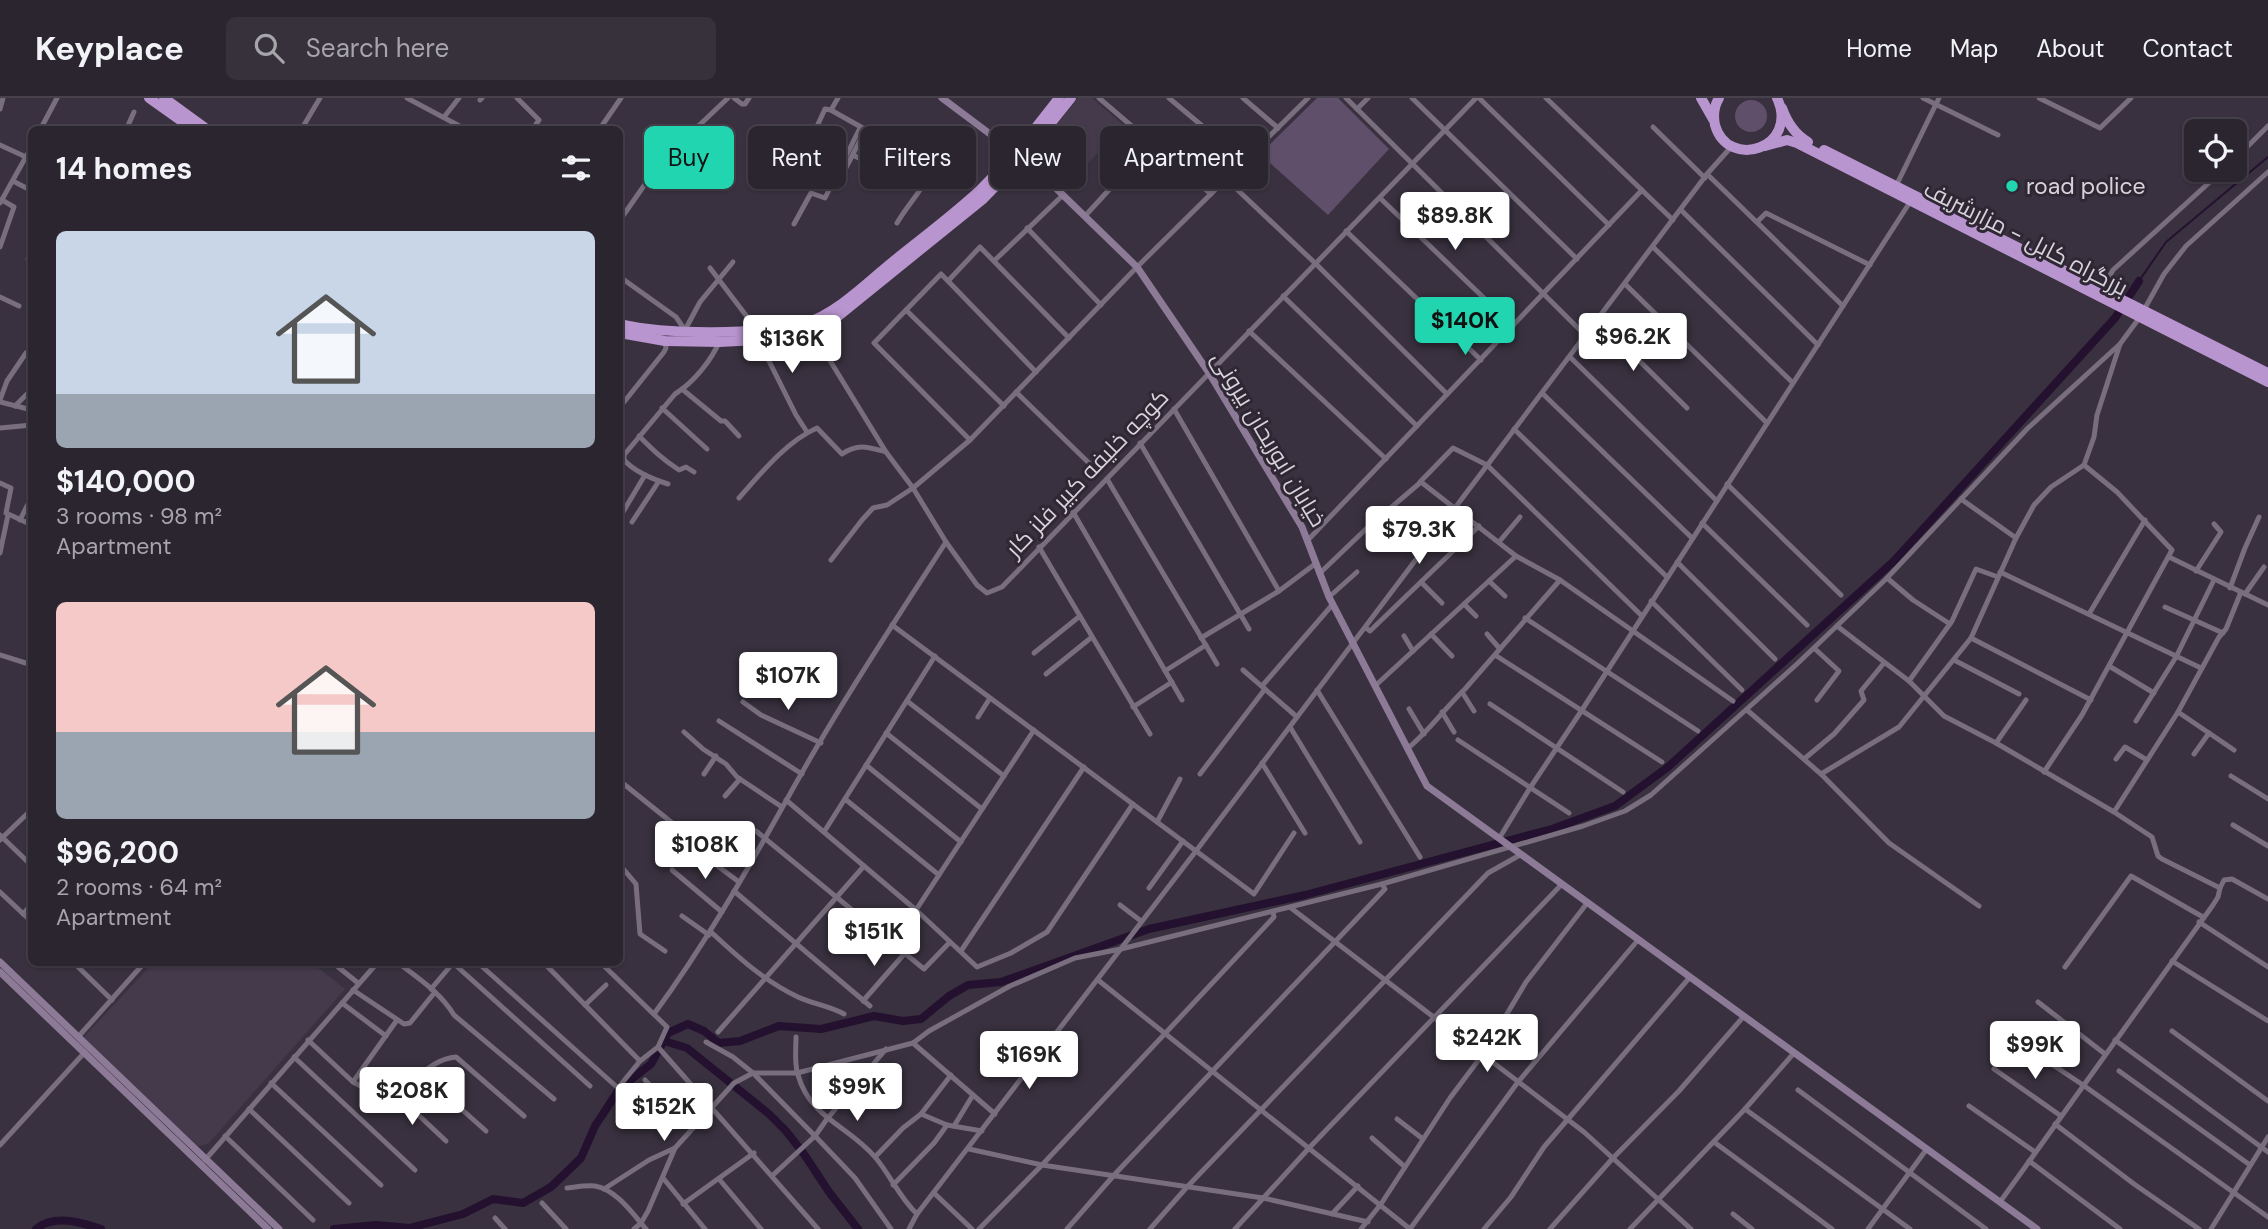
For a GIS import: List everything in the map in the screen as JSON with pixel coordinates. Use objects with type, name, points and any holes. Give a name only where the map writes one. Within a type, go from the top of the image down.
[{"type":"highway","points":[[149,98],[188,126]]},
{"type":"highway","points":[[163,98],[202,126]]},
{"type":"highway","points":[[1039,126],[1059,98]]},
{"type":"highway","points":[[1045,126],[1071,98]]},
{"type":"highway","points":[[1701,98],[1709,109],[1717,131],[1732,146]]},
{"type":"highway","points":[[1714,122],[1714,111],[1719,98]]},
{"type":"highway","points":[[1765,146],[1780,130],[1782,119],[1779,103]]},
{"type":"highway","name":"بزرگراه کابل - مزارشریف","points":[[1779,103],[1792,129],[1800,138],[1896,186],[1913,198]]},
{"type":"highway","name":"بزرگراه کابل - مزارشریف","points":[[1732,146],[1754,150],[1787,140],[1797,143],[2107,294],[2268,382]]},
{"type":"highway","points":[[623,333],[665,341],[719,342],[809,326],[855,293],[990,181]]},
{"type":"highway","name":"بزرگراه کابل - مزارشریف","points":[[2140,312],[2268,373]]},
{"type":"highway","points":[[623,325],[640,329],[725,331],[756,335]]},
{"type":"street","points":[[0,109],[3,98]]},
{"type":"street","points":[[42,126],[57,98]]},
{"type":"street","points":[[304,126],[320,98]]},
{"type":"street","points":[[407,98],[460,126]]},
{"type":"street","points":[[443,117],[459,98]]},
{"type":"street","points":[[517,98],[539,120],[535,126]]},
{"type":"street","points":[[602,126],[621,98]]},
{"type":"street","points":[[623,216],[672,151],[728,98]]},
{"type":"street","points":[[734,98],[745,104],[749,98]]},
{"type":"street","points":[[831,110],[838,98]]},
{"type":"street","name":"خیابان ابوریحان بیرونی","points":[[942,98],[990,134]]},
{"type":"street","points":[[1099,98],[1132,126]]},
{"type":"street","points":[[1169,98],[1202,126]]},
{"type":"street","points":[[1243,98],[1278,128]]},
{"type":"street","points":[[1268,138],[1308,98]]},
{"type":"street","points":[[1346,98],[1586,336]]},
{"type":"street","points":[[1357,109],[1368,98]]},
{"type":"street","points":[[1412,98],[1577,259]]},
{"type":"street","points":[[1478,98],[1609,225]]},
{"type":"street","name":"کوچه خلیفه کبیر فلز کار","points":[[946,542],[977,585],[987,593],[1002,587],[1478,98]]},
{"type":"street","points":[[1546,98],[1673,220]]},
{"type":"street","points":[[1923,98],[1937,101],[1998,135]]},
{"type":"street","points":[[2039,98],[2100,128],[2131,98]]},
{"type":"street","points":[[1896,186],[1937,101]]},
{"type":"street","points":[[817,126],[825,109],[860,127]]},
{"type":"street","points":[[128,126],[134,111]]},
{"type":"street","points":[[2247,147],[2268,126]]},
{"type":"street","points":[[1653,127],[1757,222],[1843,306]]},
{"type":"street","points":[[794,224],[811,193],[825,198],[860,134]]},
{"type":"street","points":[[846,168],[860,137]]},
{"type":"street","points":[[0,145],[26,157]]},
{"type":"street","points":[[909,1229],[917,1214],[1366,628],[1454,507],[1706,176],[1732,146]]},
{"type":"street","points":[[0,247],[13,207],[1,201],[28,153]]},
{"type":"street","points":[[853,155],[860,159]]},
{"type":"street","points":[[1821,774],[1899,727],[1971,638],[2015,538],[2034,505],[2051,486],[2084,465],[2120,344],[2164,274],[2186,246],[2268,172]]},
{"type":"street","points":[[13,181],[28,189]]},
{"type":"street","points":[[2107,294],[2113,270],[2210,182]]},
{"type":"street","points":[[897,223],[922,189]]},
{"type":"street","name":"خیابان ابوریحان بیرونی","points":[[1056,189],[1137,267],[1209,373],[1302,527],[1331,600],[1427,786],[2034,1228]]},
{"type":"street","points":[[1084,216],[1109,189]]},
{"type":"street","points":[[1205,189],[1211,194]]},
{"type":"street","points":[[831,560],[873,509],[887,505],[913,488],[970,440],[1216,189]]},
{"type":"street","points":[[1237,189],[1447,394]]},
{"type":"street","points":[[1307,541],[1642,190]]},
{"type":"street","points":[[995,261],[1063,195]]},
{"type":"street","points":[[1380,198],[1513,326]]},
{"type":"street","points":[[1506,842],[1530,788],[1555,748],[1913,198]]},
{"type":"street","points":[[1681,210],[1818,345]]},
{"type":"street","points":[[1757,222],[1766,213],[1870,265]]},
{"type":"street","points":[[1027,228],[1101,305]]},
{"type":"street","points":[[1346,231],[1481,360]]},
{"type":"street","points":[[948,281],[980,247],[1069,338]]},
{"type":"street","points":[[1653,247],[1793,383]]},
{"type":"street","points":[[623,279],[676,317],[685,330],[695,310],[733,262]]},
{"type":"street","points":[[709,268],[748,318],[807,432]]},
{"type":"street","points":[[970,440],[874,343],[906,310],[942,274],[1036,372]]},
{"type":"street","points":[[1625,284],[1768,423]]},
{"type":"street","points":[[1283,296],[1417,426]]},
{"type":"street","points":[[0,297],[19,306]]},
{"type":"street","points":[[906,310],[1004,406]]},
{"type":"street","points":[[1598,320],[1688,408]]},
{"type":"street","points":[[654,1014],[710,934],[786,800],[892,625],[946,542],[913,488],[886,452],[809,326]]},
{"type":"street","points":[[667,484],[645,475],[624,460],[624,454],[675,394],[716,352],[725,331]]},
{"type":"street","points":[[1249,331],[1386,459]]},
{"type":"street","points":[[623,403],[664,352],[665,341]]},
{"type":"street","points":[[634,1229],[641,1223],[676,1148],[732,1085],[752,1073],[797,1073],[913,1043],[929,1031],[1010,986],[1074,958],[1121,949],[1382,884],[1506,842],[1625,811],[1651,795],[1814,648],[1887,578],[2028,428],[2120,344]]},
{"type":"street","points":[[26,353],[9,378],[0,401],[28,409]]},
{"type":"street","points":[[1570,357],[1717,501]]},
{"type":"street","points":[[682,389],[721,421],[725,421],[739,436]]},
{"type":"street","points":[[15,406],[28,393]]},
{"type":"street","points":[[1016,393],[1094,468]]},
{"type":"street","points":[[1542,393],[1692,538]]},
{"type":"street","points":[[663,408],[707,449]]},
{"type":"street","points":[[1174,408],[1279,591]]},
{"type":"street","points":[[0,428],[28,425]]},
{"type":"street","points":[[739,498],[758,476],[807,432],[817,428],[842,454],[852,447],[867,447],[886,452]]},
{"type":"street","points":[[1514,429],[1667,578]]},
{"type":"street","points":[[639,436],[653,452],[666,461],[680,470],[686,467],[694,472]]},
{"type":"street","points":[[1140,443],[1249,629]]},
{"type":"street","points":[[1319,574],[1420,482],[1453,448],[1487,465],[1642,616]]},
{"type":"street","points":[[2044,772],[2091,700],[2172,549],[2117,492],[2084,465]]},
{"type":"street","points":[[623,512],[645,475]]},
{"type":"street","points":[[1107,479],[1217,664]]},
{"type":"street","points":[[632,522],[659,481]]},
{"type":"street","points":[[0,482],[12,488],[0,553]]},
{"type":"street","points":[[1420,482],[1516,556],[1560,580],[1733,701]]},
{"type":"street","points":[[1727,484],[1841,595]]},
{"type":"street","points":[[1961,499],[2015,538]]},
{"type":"street","points":[[20,520],[28,504]]},
{"type":"street","points":[[1073,512],[1182,700]]},
{"type":"street","points":[[8,515],[28,523]]},
{"type":"street","points":[[1499,542],[1520,517]]},
{"type":"street","points":[[2230,588],[2259,517]]},
{"type":"street","points":[[2090,614],[2145,520]]},
{"type":"street","points":[[1702,523],[1807,625]]},
{"type":"street","points":[[2196,571],[2221,532],[2214,524]]},
{"type":"street","points":[[1366,628],[1370,631],[1479,526]]},
{"type":"street","points":[[1367,528],[1385,544]]},
{"type":"street","points":[[1039,547],[1150,734]]},
{"type":"street","points":[[1375,686],[1516,556]]},
{"type":"street","points":[[2169,557],[2268,605]]},
{"type":"street","points":[[1677,562],[1775,659]]},
{"type":"street","points":[[1201,638],[1279,591],[1315,564]]},
{"type":"street","points":[[2114,812],[2178,712],[2223,634],[2243,593],[2264,567]]},
{"type":"street","points":[[1909,681],[1950,624],[1976,569],[1999,574],[2090,614],[2201,668]]},
{"type":"street","points":[[1200,774],[1263,687],[1331,600],[1357,572]]},
{"type":"street","points":[[1887,578],[1913,600],[1950,624]]},
{"type":"street","points":[[1489,580],[1504,596]]},
{"type":"street","points":[[1407,749],[1424,734],[1560,580]]},
{"type":"street","points":[[2136,721],[2176,657],[2214,580]]},
{"type":"street","points":[[1422,582],[1442,603]]},
{"type":"street","points":[[1651,601],[1742,690]]},
{"type":"street","points":[[1464,604],[1476,616]]},
{"type":"street","points":[[2165,607],[2223,634]]},
{"type":"street","points":[[1034,653],[1080,616]]},
{"type":"street","points":[[1525,618],[1698,731]]},
{"type":"street","points":[[892,625],[1254,894],[1294,833]]},
{"type":"street","points":[[1837,626],[1909,681],[1944,716],[2114,812],[2152,837],[2158,856],[2162,859],[2220,888]]},
{"type":"street","points":[[1431,634],[1452,656]]},
{"type":"street","points":[[1487,634],[1500,649]]},
{"type":"street","points":[[1404,636],[1413,651]]},
{"type":"street","points":[[1046,674],[1092,637]]},
{"type":"street","points":[[1971,638],[2091,700]]},
{"type":"street","points":[[1165,671],[1206,645]]},
{"type":"street","points":[[1814,648],[1839,671],[1818,700]]},
{"type":"street","points":[[1495,655],[1662,762]]},
{"type":"street","points":[[0,656],[28,664]]},
{"type":"street","points":[[824,832],[935,656]]},
{"type":"street","points":[[1954,660],[2019,694]]},
{"type":"street","points":[[1804,760],[1834,734],[1864,700],[1861,691],[1884,663]]},
{"type":"street","points":[[2109,666],[2154,693]]},
{"type":"street","points":[[1243,670],[1297,717]]},
{"type":"street","points":[[1133,707],[1171,682]]},
{"type":"street","points":[[1317,690],[1420,857]]},
{"type":"street","points":[[1462,692],[1474,711]]},
{"type":"street","points":[[978,717],[990,698]]},
{"type":"street","points":[[1996,743],[2026,700]]},
{"type":"street","points":[[907,701],[1004,776]]},
{"type":"street","points":[[743,702],[761,715],[821,743]]},
{"type":"street","points":[[1490,704],[1623,792]]},
{"type":"street","points":[[1409,709],[1424,734]]},
{"type":"street","points":[[1747,710],[1821,774],[1889,843],[1979,906]]},
{"type":"street","points":[[1442,712],[1454,732]]},
{"type":"street","points":[[2178,712],[2234,750]]},
{"type":"street","points":[[719,721],[802,774]]},
{"type":"street","points":[[1290,726],[1360,842]]},
{"type":"street","points":[[916,910],[1034,730]]},
{"type":"street","points":[[684,732],[703,749],[716,756],[740,779],[782,807]]},
{"type":"street","points":[[886,733],[982,809]]},
{"type":"street","points":[[2194,754],[2209,733]]},
{"type":"street","points":[[1458,740],[1569,813]]},
{"type":"street","points":[[2116,759],[2125,747],[2147,760]]},
{"type":"street","points":[[704,774],[716,756]]},
{"type":"street","points":[[1262,764],[1304,832]]},
{"type":"street","points":[[866,765],[961,842]]},
{"type":"street","points":[[961,951],[1084,767]]},
{"type":"street","points":[[2231,776],[2268,799]]},
{"type":"street","points":[[726,796],[740,779]]},
{"type":"street","points":[[1157,822],[1180,779]]},
{"type":"street","points":[[623,784],[686,834],[734,835],[756,831],[924,969],[950,942]]},
{"type":"street","points":[[845,799],[939,875]]},
{"type":"street","points":[[786,800],[916,910],[977,967],[1011,953],[1047,932],[1133,804]]},
{"type":"street","points":[[28,813],[1,837],[28,862]]},
{"type":"street","points":[[2233,825],[2268,846]]},
{"type":"street","points":[[1149,888],[1183,841]]},
{"type":"street","points":[[703,855],[739,882]]},
{"type":"street","points":[[1150,1229],[1488,873],[1520,855]]},
{"type":"street","points":[[718,1032],[864,866]]},
{"type":"street","points":[[623,870],[635,884],[640,934],[665,951]]},
{"type":"street","points":[[672,870],[722,912]]},
{"type":"street","points":[[2065,967],[2131,876],[2268,967]]},
{"type":"street","points":[[2000,1202],[2218,897],[2224,880],[2232,879],[2268,899]]},
{"type":"street","points":[[1067,1229],[1115,1174],[1385,889],[1382,884]]},
{"type":"street","points":[[1235,1229],[1562,884]]},
{"type":"street","points":[[734,891],[870,1006]]},
{"type":"street","points":[[0,892],[28,918]]},
{"type":"street","points":[[1361,1229],[1381,1204],[1450,1098],[1483,1054],[1526,982],[1588,902]]},
{"type":"street","points":[[1120,905],[1142,921]]},
{"type":"street","points":[[23,914],[28,908]]},
{"type":"street","points":[[1291,908],[1567,1119],[1691,1229]]},
{"type":"street","points":[[979,1229],[1273,917],[1273,912]]},
{"type":"street","points":[[682,916],[710,934],[765,979],[800,998],[844,1014]]},
{"type":"street","points":[[1097,980],[1410,1229],[1518,1082],[1639,940]]},
{"type":"street","points":[[863,1001],[905,953]]},
{"type":"street","points":[[2172,961],[2268,1021]]},
{"type":"street","points":[[0,962],[78,1037],[86,1050]]},
{"type":"street","points":[[77,966],[111,1000]]},
{"type":"street","points":[[135,966],[139,970]]},
{"type":"street","points":[[78,1037],[142,966]]},
{"type":"street","points":[[337,966],[358,983]]},
{"type":"street","points":[[203,1161],[374,966]]},
{"type":"street","points":[[402,966],[449,1005],[454,1015],[554,1099]]},
{"type":"street","points":[[353,990],[397,1020],[404,1024],[410,1023],[450,966]]},
{"type":"street","points":[[455,966],[590,1086]]},
{"type":"street","points":[[481,966],[618,1088],[640,1061],[658,1047],[667,1027],[604,966]]},
{"type":"street","points":[[547,966],[640,1061]]},
{"type":"street","points":[[0,972],[279,1229]]},
{"type":"street","points":[[1484,1229],[1511,1196],[1544,1147],[1690,977]]},
{"type":"street","points":[[585,1005],[606,985]]},
{"type":"street","points":[[2038,1002],[2105,1054]]},
{"type":"street","points":[[342,1003],[386,1036]]},
{"type":"street","points":[[1550,1229],[1613,1158],[1679,1091],[1744,1016]]},
{"type":"street","points":[[353,1082],[397,1020]]},
{"type":"street","points":[[2172,1031],[2268,1101]]},
{"type":"street","points":[[796,1037],[797,1073],[807,1098],[827,1119],[853,1136],[875,1157],[904,1202],[917,1214]]},
{"type":"street","points":[[2014,1039],[2268,1217]]},
{"type":"street","points":[[2115,1040],[2268,1152]]},
{"type":"street","points":[[308,1041],[353,1082],[383,1097],[396,1094],[421,1073],[450,1058],[460,1059],[524,1116]]},
{"type":"street","points":[[706,1042],[752,1073],[815,1136],[855,1178],[891,1229]]},
{"type":"street","points":[[913,1043],[995,1114]]},
{"type":"street","points":[[658,1047],[773,1175],[814,1228]]},
{"type":"street","points":[[773,1175],[815,1136],[886,1049]]},
{"type":"street","points":[[0,1145],[86,1050]]},
{"type":"street","points":[[1630,1229],[1745,1109],[1794,1053]]},
{"type":"street","points":[[294,1058],[415,1170]]},
{"type":"street","points":[[1994,1069],[2061,1116]]},
{"type":"street","points":[[2119,1071],[2250,1165]]},
{"type":"street","points":[[421,1073],[486,1131]]},
{"type":"street","points":[[875,1157],[921,1114],[951,1075]]},
{"type":"street","points":[[645,1080],[692,1129]]},
{"type":"street","points":[[271,1083],[381,1185]]},
{"type":"street","points":[[1798,1090],[1986,1229]]},
{"type":"street","points":[[396,1094],[446,1142]]},
{"type":"street","points":[[893,1185],[951,1126],[974,1095]]},
{"type":"street","points":[[1969,1107],[2035,1152]]},
{"type":"street","points":[[248,1109],[349,1203]]},
{"type":"street","points":[[1745,1109],[1910,1229]]},
{"type":"street","points":[[921,1114],[951,1126],[982,1130]]},
{"type":"street","points":[[1397,1119],[1423,1139]]},
{"type":"street","points":[[2055,1124],[2199,1229]]},
{"type":"street","points":[[225,1136],[313,1220]]},
{"type":"street","points":[[2211,1229],[2268,1137]]},
{"type":"street","points":[[1372,1138],[1405,1167]]},
{"type":"street","points":[[1714,1142],[1832,1229]]},
{"type":"street","points":[[604,1189],[649,1160],[676,1148]]},
{"type":"street","points":[[969,1149],[1042,1165],[1263,1198],[1368,1222]]},
{"type":"street","points":[[1868,1229],[1926,1150]]},
{"type":"street","points":[[683,1204],[754,1153]]},
{"type":"street","points":[[203,1161],[268,1229]]},
{"type":"street","points":[[2029,1161],[2120,1229]]},
{"type":"street","points":[[663,1178],[705,1229]]},
{"type":"street","points":[[719,1179],[761,1229]]},
{"type":"street","points":[[567,1188],[594,1186],[604,1189],[626,1205],[646,1229]]},
{"type":"street","points":[[1332,1214],[1358,1186]]},
{"type":"street","points":[[934,1193],[972,1229]]},
{"type":"street","points":[[542,1203],[566,1229]]},
{"type":"street","points":[[1732,1214],[1752,1229]]},
{"type":"street","points":[[495,1218],[505,1229]]},
{"type":"shaded area","points":[[1078,98],[1092,98],[1125,126],[1100,126],[1100,155],[1098,153],[1086,165],[1086,126],[1056,126]]},
{"type":"shaded area","points":[[1317,98],[1338,98],[1389,149],[1328,215],[1268,161],[1268,146]]},
{"type":"shaded area","points":[[1751,100],[1762,105],[1767,116],[1762,127],[1751,132],[1740,127],[1735,116],[1740,105]]},
{"type":"shaded area","points":[[150,966],[316,966],[345,989],[208,1144],[198,1146],[82,1039]]},
{"type":"waterway","points":[[2139,281],[2166,242],[2268,157]]},
{"type":"waterway","points":[[334,1229],[376,1225],[409,1228],[463,1214],[493,1199],[523,1203],[551,1187],[581,1158],[595,1126],[620,1088],[651,1064],[668,1033],[688,1024],[704,1031],[719,1043],[740,1041],[779,1026],[821,1029],[874,1016],[903,1021],[921,1019],[949,996],[968,985],[1001,982],[1149,929],[1305,895],[1552,829],[1615,806],[1668,767],[1894,561],[2115,318],[2139,281]]},
{"type":"waterway","points":[[664,1041],[687,1048],[769,1114],[804,1154],[858,1229]]},
{"type":"waterway","points":[[36,1229],[43,1224],[59,1221],[76,1222],[101,1229]]},
{"type":"place","name":"road police","points":[[2012,186]]}]
